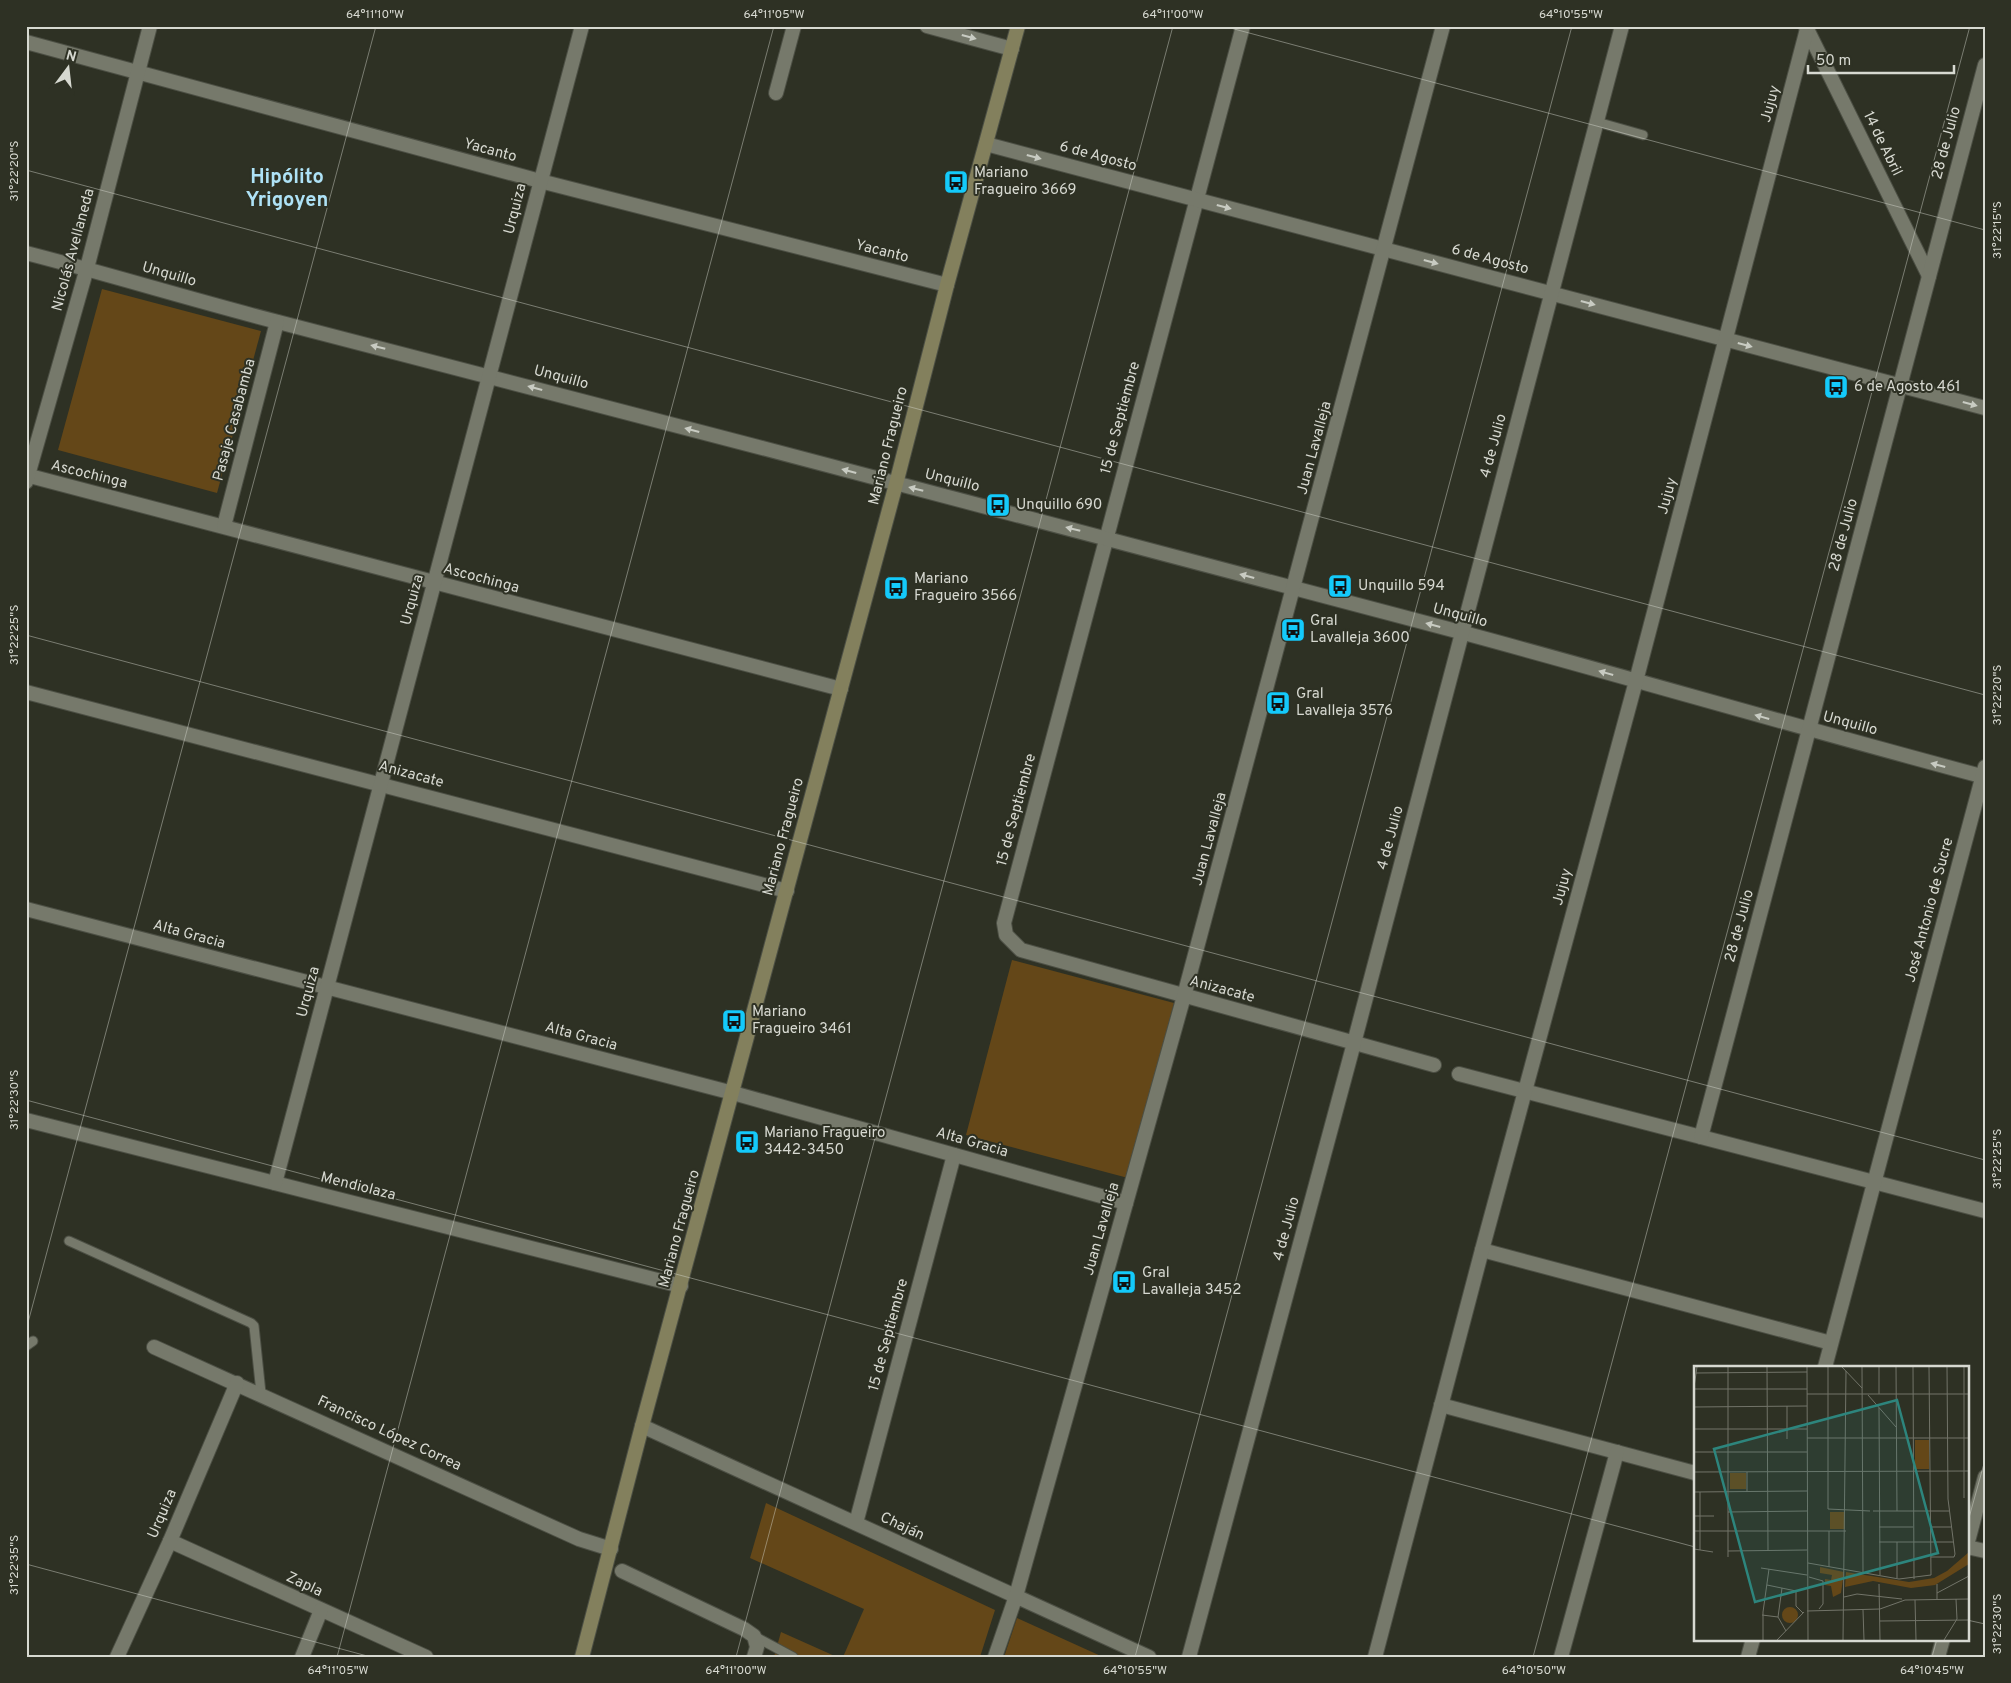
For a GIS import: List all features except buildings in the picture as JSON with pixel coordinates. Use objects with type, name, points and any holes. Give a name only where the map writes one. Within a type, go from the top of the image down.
[{"type":"main road","name":"Mariano Fragueiro","points":[[582,1657],[642,1426],[896,484],[947,285],[1018,26]]},
{"type":"street","name":"Nicolás Avellaneda","points":[[27,478],[87,268],[150,26]]},
{"type":"street","name":"Urquiza","points":[[275,1183],[582,26]]},
{"type":"street","points":[[776,93],[794,26]]},
{"type":"street","points":[[927,26],[1012,49]]},
{"type":"street","name":"15 de Septiembre","points":[[1006,935],[1004,923],[1243,26]]},
{"type":"street","name":"Juan Lavalleja","points":[[995,1657],[1016,1596],[1184,996],[1443,26]]},
{"type":"street","name":"4 de Julio","points":[[1189,1657],[1354,1043],[1622,26]]},
{"type":"street","name":"14 de Abril","points":[[1806,28],[1929,276]]},
{"type":"street","name":"Jujuy","points":[[1375,1657],[1557,969],[1636,681],[1806,28]]},
{"type":"street","name":"Yacanto","points":[[26,42],[540,181],[947,285]]},
{"type":"street","name":"28 de Julio","points":[[1701,1137],[1985,66]]},
{"type":"street","name":"6 de Agosto","points":[[986,144],[1985,408]]},
{"type":"street","name":"Unquillo","points":[[26,253],[87,268],[277,322],[1106,537],[1462,633],[1809,730],[1984,774]]},
{"type":"street","name":"Pasaje Casabamba","points":[[224,526],[277,322]]},
{"type":"street","name":"Ascochinga","points":[[27,478],[224,526],[841,689]]},
{"type":"street","name":"Anizacate","points":[[26,692],[787,891]]},
{"type":"street","name":"José Antonio de Sucre","points":[[1824,1366],[1984,774]]},
{"type":"street","name":"Alta Gracia","points":[[26,909],[733,1093],[1126,1203]]},
{"type":"street","name":"Anizacate","points":[[1006,935],[1021,950],[1434,1065]]},
{"type":"street","points":[[1459,1074],[1985,1211]]},
{"type":"street","name":"Mendiolaza","points":[[26,1120],[681,1286]]},
{"type":"street","name":"15 de Septiembre","points":[[856,1523],[954,1155]]},
{"type":"street","points":[[1482,1250],[1831,1343]]},
{"type":"street","name":"Francisco López Correa","points":[[154,1347],[261,1393],[579,1539],[611,1549]]},
{"type":"street","name":"Urquiza","points":[[117,1657],[170,1541],[237,1383]]},
{"type":"street","points":[[1441,1405],[1694,1473]]},
{"type":"street","name":"Chaján","points":[[642,1426],[1149,1657]]},
{"type":"street","points":[[1561,1657],[1617,1452]]},
{"type":"street","points":[[1968,1542],[1985,1477]]},
{"type":"street","name":"Zapla","points":[[170,1541],[426,1657]]},
{"type":"street","points":[[1968,1546],[1985,1551]]},
{"type":"street","points":[[622,1571],[744,1629],[754,1636],[757,1647],[754,1657]]},
{"type":"street","points":[[302,1657],[321,1610]]},
{"type":"street","points":[[1748,1657],[1753,1640]]},
{"type":"street","points":[[1938,1657],[1943,1640]]},
{"type":"lane","points":[[1597,122],[1643,135]]},
{"type":"lane","points":[[69,1241],[251,1323],[254,1326],[261,1393]]},
{"type":"lane","points":[[754,1636],[793,1657]]},
{"type":"shaded area","points":[[102,289],[261,331],[217,493],[58,450]]},
{"type":"shaded area","points":[[1012,960],[1174,1003],[1128,1178],[966,1135]]},
{"type":"shaded area","points":[[766,1503],[995,1610],[980,1657],[843,1657],[864,1609],[750,1558]]},
{"type":"shaded area","points":[[1017,1618],[1103,1657],[1004,1657]]},
{"type":"shaded area","points":[[781,1632],[837,1657],[774,1657]]},
{"type":"place","name":"Mariano Fragueiro 3669","points":[[956,182]]},
{"type":"place","name":"6 de Agosto 461","points":[[1836,387]]},
{"type":"place","name":"Unquillo 690","points":[[998,505]]},
{"type":"place","name":"Unquillo 594","points":[[1340,586]]},
{"type":"place","name":"Mariano Fragueiro 3566","points":[[896,588]]},
{"type":"place","name":"Gral Lavalleja 3600","points":[[1293,630]]},
{"type":"place","name":"Gral Lavalleja 3576","points":[[1278,703]]},
{"type":"place","name":"Mariano Fragueiro 3461","points":[[734,1021]]},
{"type":"place","name":"Mariano Fragueiro 3442-3450","points":[[747,1142]]},
{"type":"place","name":"Gral Lavalleja 3452","points":[[1124,1282]]},
{"type":"district","name":"Hipólito Yrigoyen","points":[[287,190]]}]
